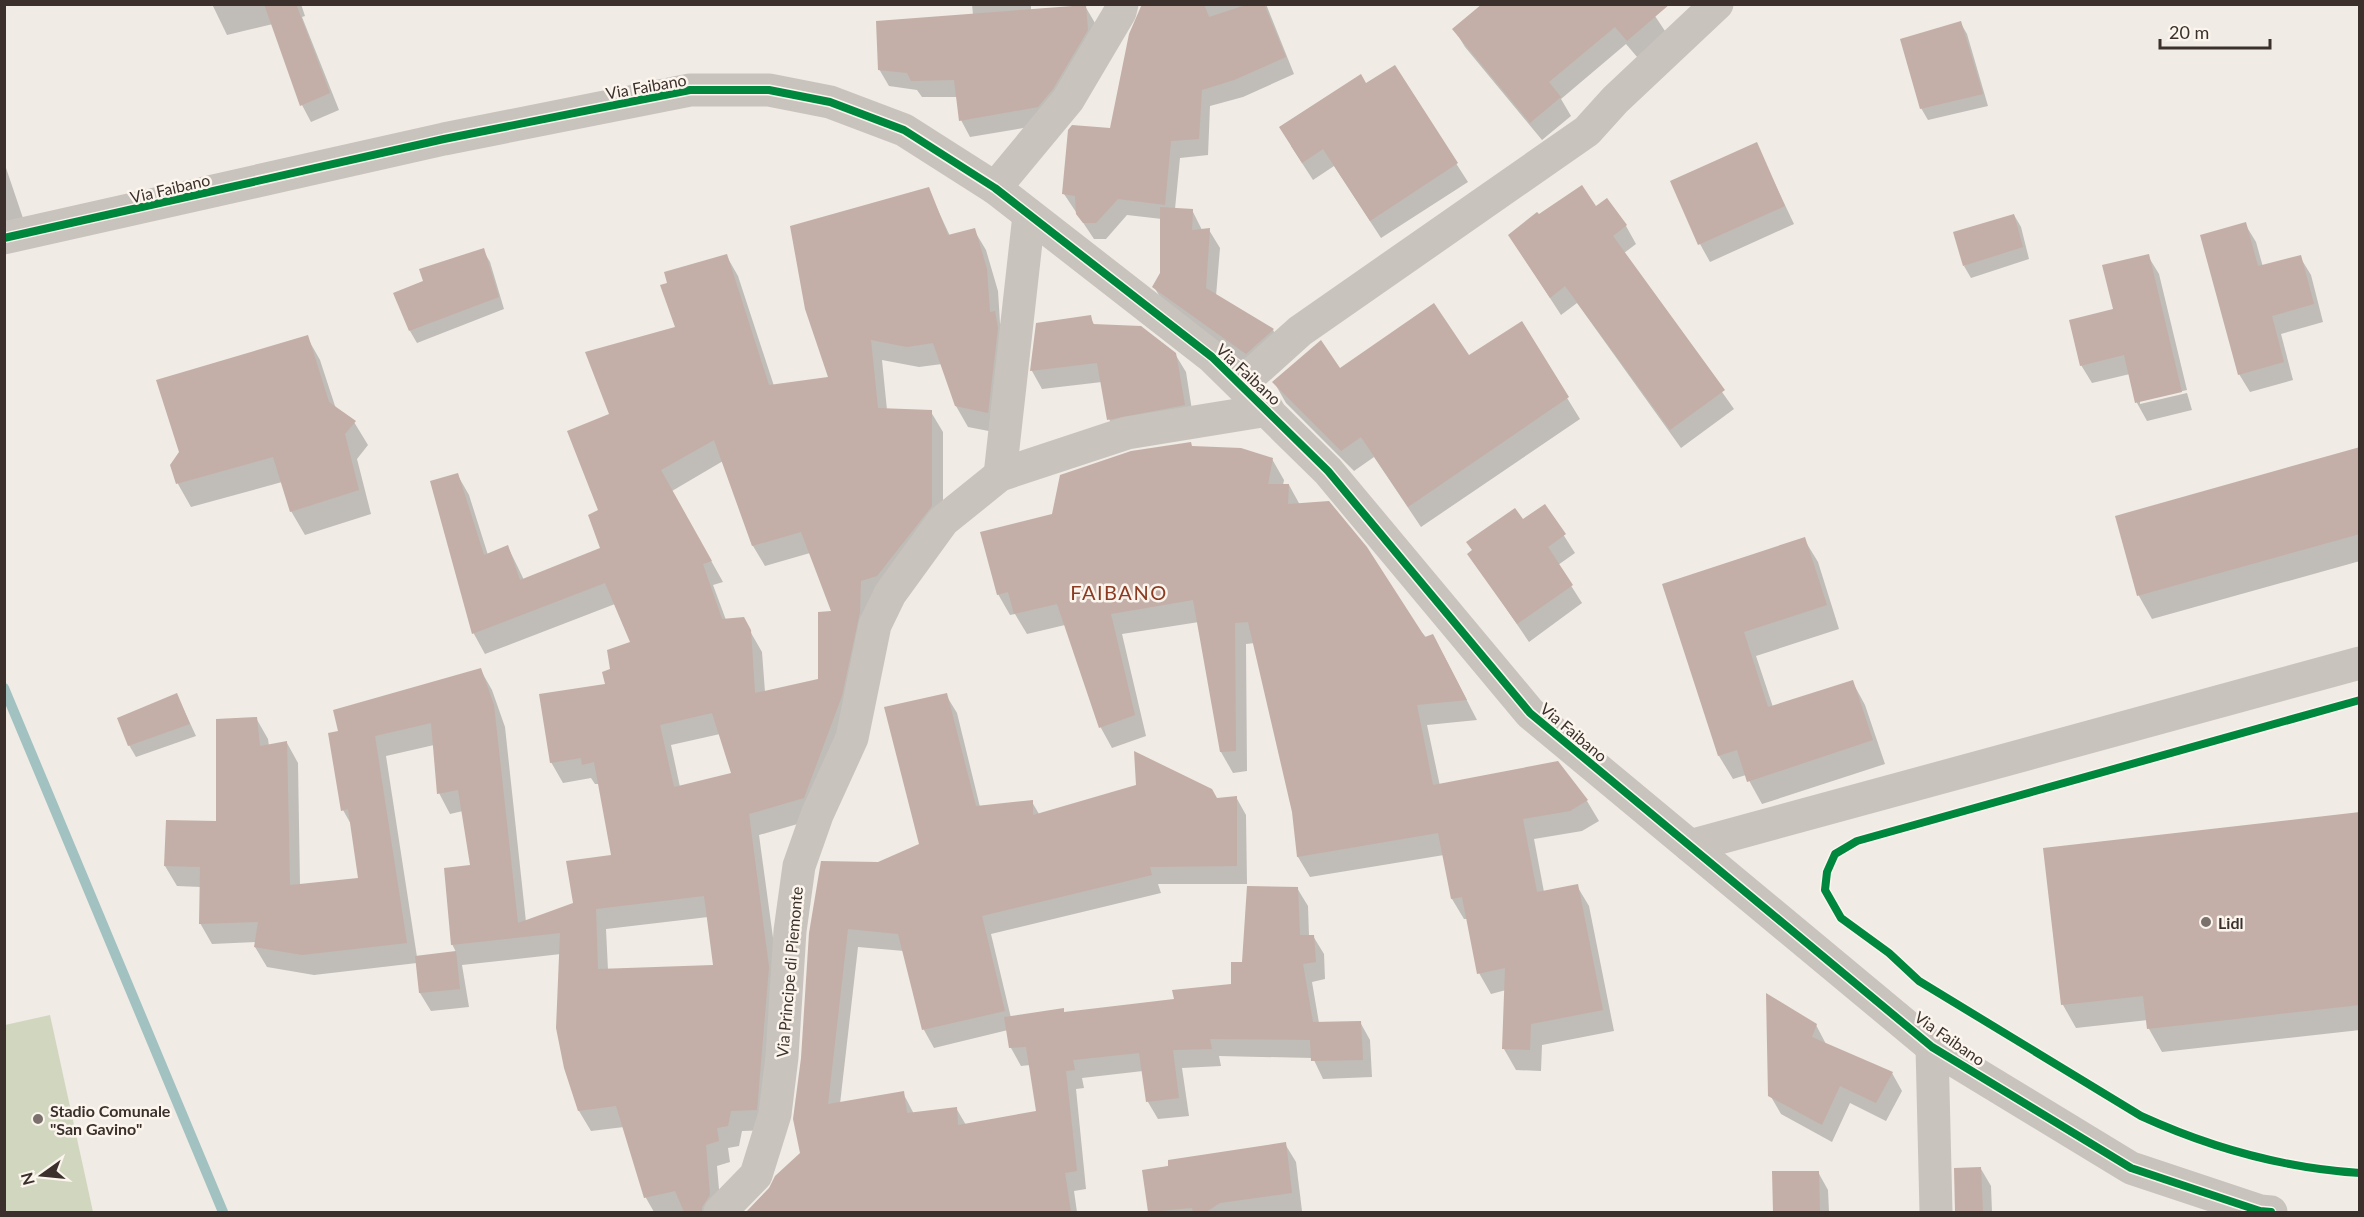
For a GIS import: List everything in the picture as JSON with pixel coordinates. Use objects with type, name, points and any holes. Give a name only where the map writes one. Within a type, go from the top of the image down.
[{"type":"street","points":[[995,188],[1068,100],[1120,12],[1122,4]]},
{"type":"street","points":[[1240,384],[1300,331],[1587,131],[1615,100],[1717,4]]},
{"type":"street","name":"Via Faibano","points":[[4,238],[444,139],[690,90],[769,90],[830,102],[904,130],[995,188],[1212,357],[1328,471],[1530,713],[1932,1047],[2132,1168],[2260,1211],[2271,1212]]},
{"type":"street","points":[[1000,475],[1029,215]]},
{"type":"street","name":"Via Principe di Piemonte","points":[[720,1212],[756,1175],[775,1113],[782,1058],[790,931],[799,866],[817,815],[852,738],[875,625],[890,594],[943,521],[1000,475],[1127,433],[1268,410]]},
{"type":"street","points":[[1690,846],[2239,697],[2323,671],[2360,663]]},
{"type":"street","points":[[2323,671],[2360,689]]},
{"type":"street","points":[[1932,1047],[1936,1212]]},
{"type":"green space","name":"Stadio Comunale \"San Gavino\"","points":[[50,1015],[93,1212],[5,1212],[5,1025]]},
{"type":"building","points":[[264,4],[296,4],[330,93],[300,106]]},
{"type":"building","points":[[1142,4],[1204,4],[1209,17],[1249,4],[1264,4],[1286,57],[1234,80],[1202,90],[1199,139],[1171,141],[1165,205],[1118,199],[1096,223],[1083,223],[1076,214],[1075,196],[1062,194],[1068,130],[1072,125],[1110,128],[1129,34]]},
{"type":"building","points":[[1482,4],[1670,4],[1627,41],[1615,27],[1549,82],[1561,97],[1530,123],[1452,29]]},
{"type":"building","points":[[1086,5],[1088,30],[1053,89],[1038,107],[959,121],[954,80],[911,81],[907,73],[878,70],[876,21]]},
{"type":"building","points":[[1961,21],[1983,94],[1920,109],[1900,39]]},
{"type":"building","points":[[1395,65],[1458,163],[1370,221],[1323,149],[1302,163],[1279,127],[1361,74],[1366,83]]},
{"type":"building","points":[[1757,142],[1785,206],[1698,245],[1670,181]]},
{"type":"building","points":[[1582,185],[1596,206],[1607,198],[1627,225],[1613,236],[1725,390],[1670,430],[1565,286],[1550,298],[1508,235],[1537,212],[1539,214]]},
{"type":"building","points":[[929,187],[948,235],[975,228],[987,269],[990,312],[995,311],[998,328],[988,413],[955,406],[933,343],[907,347],[871,340],[878,408],[932,410],[932,506],[877,576],[861,581],[860,612],[842,696],[804,798],[749,814],[769,967],[757,1110],[731,1111],[728,1126],[717,1128],[719,1141],[706,1145],[710,1195],[702,1207],[702,1212],[684,1212],[675,1191],[644,1198],[616,1106],[578,1111],[564,1068],[556,1028],[560,933],[451,945],[444,868],[470,865],[458,790],[437,794],[431,723],[375,736],[407,943],[302,955],[254,947],[258,922],[199,924],[200,867],[164,866],[166,820],[216,821],[216,719],[257,717],[260,746],[287,741],[290,885],[358,878],[348,809],[341,811],[328,733],[338,731],[333,710],[481,668],[494,705],[518,923],[573,903],[566,861],[611,855],[594,762],[582,765],[581,758],[550,763],[539,694],[605,684],[602,672],[610,669],[607,650],[630,642],[605,583],[472,634],[430,481],[458,473],[484,555],[508,545],[520,580],[600,548],[588,515],[598,510],[567,431],[609,414],[585,352],[675,327],[660,285],[667,283],[664,272],[727,254],[769,385],[828,377],[805,309],[790,226]],"holes":[[[714,440],[752,546],[801,532],[831,611],[818,612],[818,679],[755,693],[751,630],[744,617],[722,619],[703,564],[712,561],[661,470]],[[712,713],[731,773],[674,787],[660,725]],[[704,896],[713,965],[598,969],[596,909]]]},
{"type":"building","points":[[1160,207],[1193,209],[1192,230],[1210,228],[1206,288],[1274,329],[1246,354],[1152,287],[1160,273]]},
{"type":"building","points":[[2014,214],[2023,247],[1963,266],[1953,232]]},
{"type":"building","points":[[2246,222],[2258,266],[2301,255],[2314,304],[2272,316],[2284,362],[2238,375],[2200,235]]},
{"type":"building","points":[[484,248],[499,297],[409,331],[393,293],[423,281],[419,269]]},
{"type":"building","points":[[2149,254],[2182,392],[2135,403],[2124,355],[2080,366],[2069,320],[2113,309],[2102,265]]},
{"type":"building","points":[[1434,303],[1469,355],[1522,321],[1569,397],[1408,507],[1361,437],[1341,451],[1272,382],[1321,340],[1340,368]]},
{"type":"building","points":[[1091,315],[1093,324],[1141,326],[1176,353],[1185,405],[1107,420],[1097,363],[1030,371],[1036,323]]},
{"type":"building","points":[[308,335],[329,402],[356,421],[345,434],[359,490],[290,512],[273,457],[176,484],[170,465],[179,452],[156,380]]},
{"type":"building","points":[[1191,442],[1192,446],[1241,448],[1273,458],[1268,484],[1289,484],[1288,504],[1329,501],[1367,547],[1425,637],[1433,634],[1467,700],[1417,705],[1433,785],[1558,761],[1588,800],[1570,811],[1523,819],[1537,892],[1578,884],[1603,1010],[1531,1024],[1530,1050],[1502,1049],[1505,968],[1477,974],[1462,897],[1451,899],[1438,833],[1297,857],[1292,812],[1248,622],[1235,623],[1236,751],[1220,752],[1193,600],[1111,614],[1135,715],[1099,728],[1057,604],[1014,614],[1008,592],[997,595],[980,532],[1052,514],[1060,475],[1131,451]]},
{"type":"building","points":[[2360,447],[2360,534],[2137,596],[2115,516]]},
{"type":"building","points":[[1545,504],[1566,534],[1548,547],[1573,585],[1517,624],[1467,554],[1472,550],[1466,542],[1515,508],[1523,519]]},
{"type":"building","points":[[1805,537],[1827,605],[1744,632],[1768,707],[1853,680],[1873,740],[1747,782],[1737,750],[1718,756],[1662,584]]},
{"type":"building","points":[[177,693],[190,724],[128,746],[117,718]]},
{"type":"building","points":[[947,693],[976,806],[1033,800],[1033,815],[1136,785],[1134,751],[1212,789],[1217,798],[1237,796],[1237,866],[1150,867],[1152,875],[982,916],[1005,1011],[922,1030],[898,934],[848,929],[828,1104],[904,1091],[907,1113],[957,1107],[958,1125],[1036,1111],[1026,1047],[1009,1048],[1004,1017],[1064,1008],[1064,1012],[1174,999],[1172,990],[1231,984],[1231,962],[1242,962],[1247,886],[1298,887],[1300,935],[1314,935],[1316,962],[1303,964],[1313,1022],[1361,1021],[1363,1060],[1311,1061],[1310,1040],[1210,1039],[1212,1049],[1173,1050],[1179,1098],[1146,1102],[1139,1053],[1073,1060],[1075,1070],[1066,1071],[1077,1171],[1065,1173],[1071,1212],[746,1212],[769,1188],[775,1176],[800,1153],[793,1119],[801,1058],[809,933],[821,861],[878,862],[919,844],[884,707]]},
{"type":"building","name":"Lidl","points":[[2360,812],[2360,1005],[2147,1029],[2143,996],[2061,1005],[2043,848]]},
{"type":"building","points":[[456,951],[460,989],[419,993],[415,956]]},
{"type":"building","points":[[1766,993],[1817,1024],[1812,1037],[1893,1072],[1876,1103],[1840,1086],[1822,1125],[1768,1096]]},
{"type":"building","points":[[1286,1142],[1292,1193],[1220,1203],[1206,1212],[1193,1212],[1192,1208],[1148,1212],[1142,1170],[1168,1166],[1168,1160]]},
{"type":"building","points":[[1981,1167],[1983,1212],[1955,1212],[1954,1168]]},
{"type":"building","points":[[1772,1171],[1819,1171],[1820,1212],[1773,1212]]},
{"type":"waterway","points":[[4,688],[223,1212]]},
{"type":"cycle path","points":[[4,238],[444,139],[690,90],[769,90],[830,102],[904,130],[995,188],[1212,357],[1328,471],[1530,713],[1932,1047],[2131,1168],[2260,1211],[2271,1212]]},
{"type":"cycle path","points":[[2360,700],[1857,841],[1835,854],[1827,872],[1825,890],[1841,918],[1889,953],[1919,981],[2141,1116],[2194,1138],[2248,1155],[2303,1166],[2360,1173]]},
{"type":"place","name":"Lidl","points":[[2206,922]]},
{"type":"place","name":"Stadio Comunale \"San Gavino\"","points":[[38,1119]]},
{"type":"district","name":"FAIBANO","points":[[1119,592]]}]
